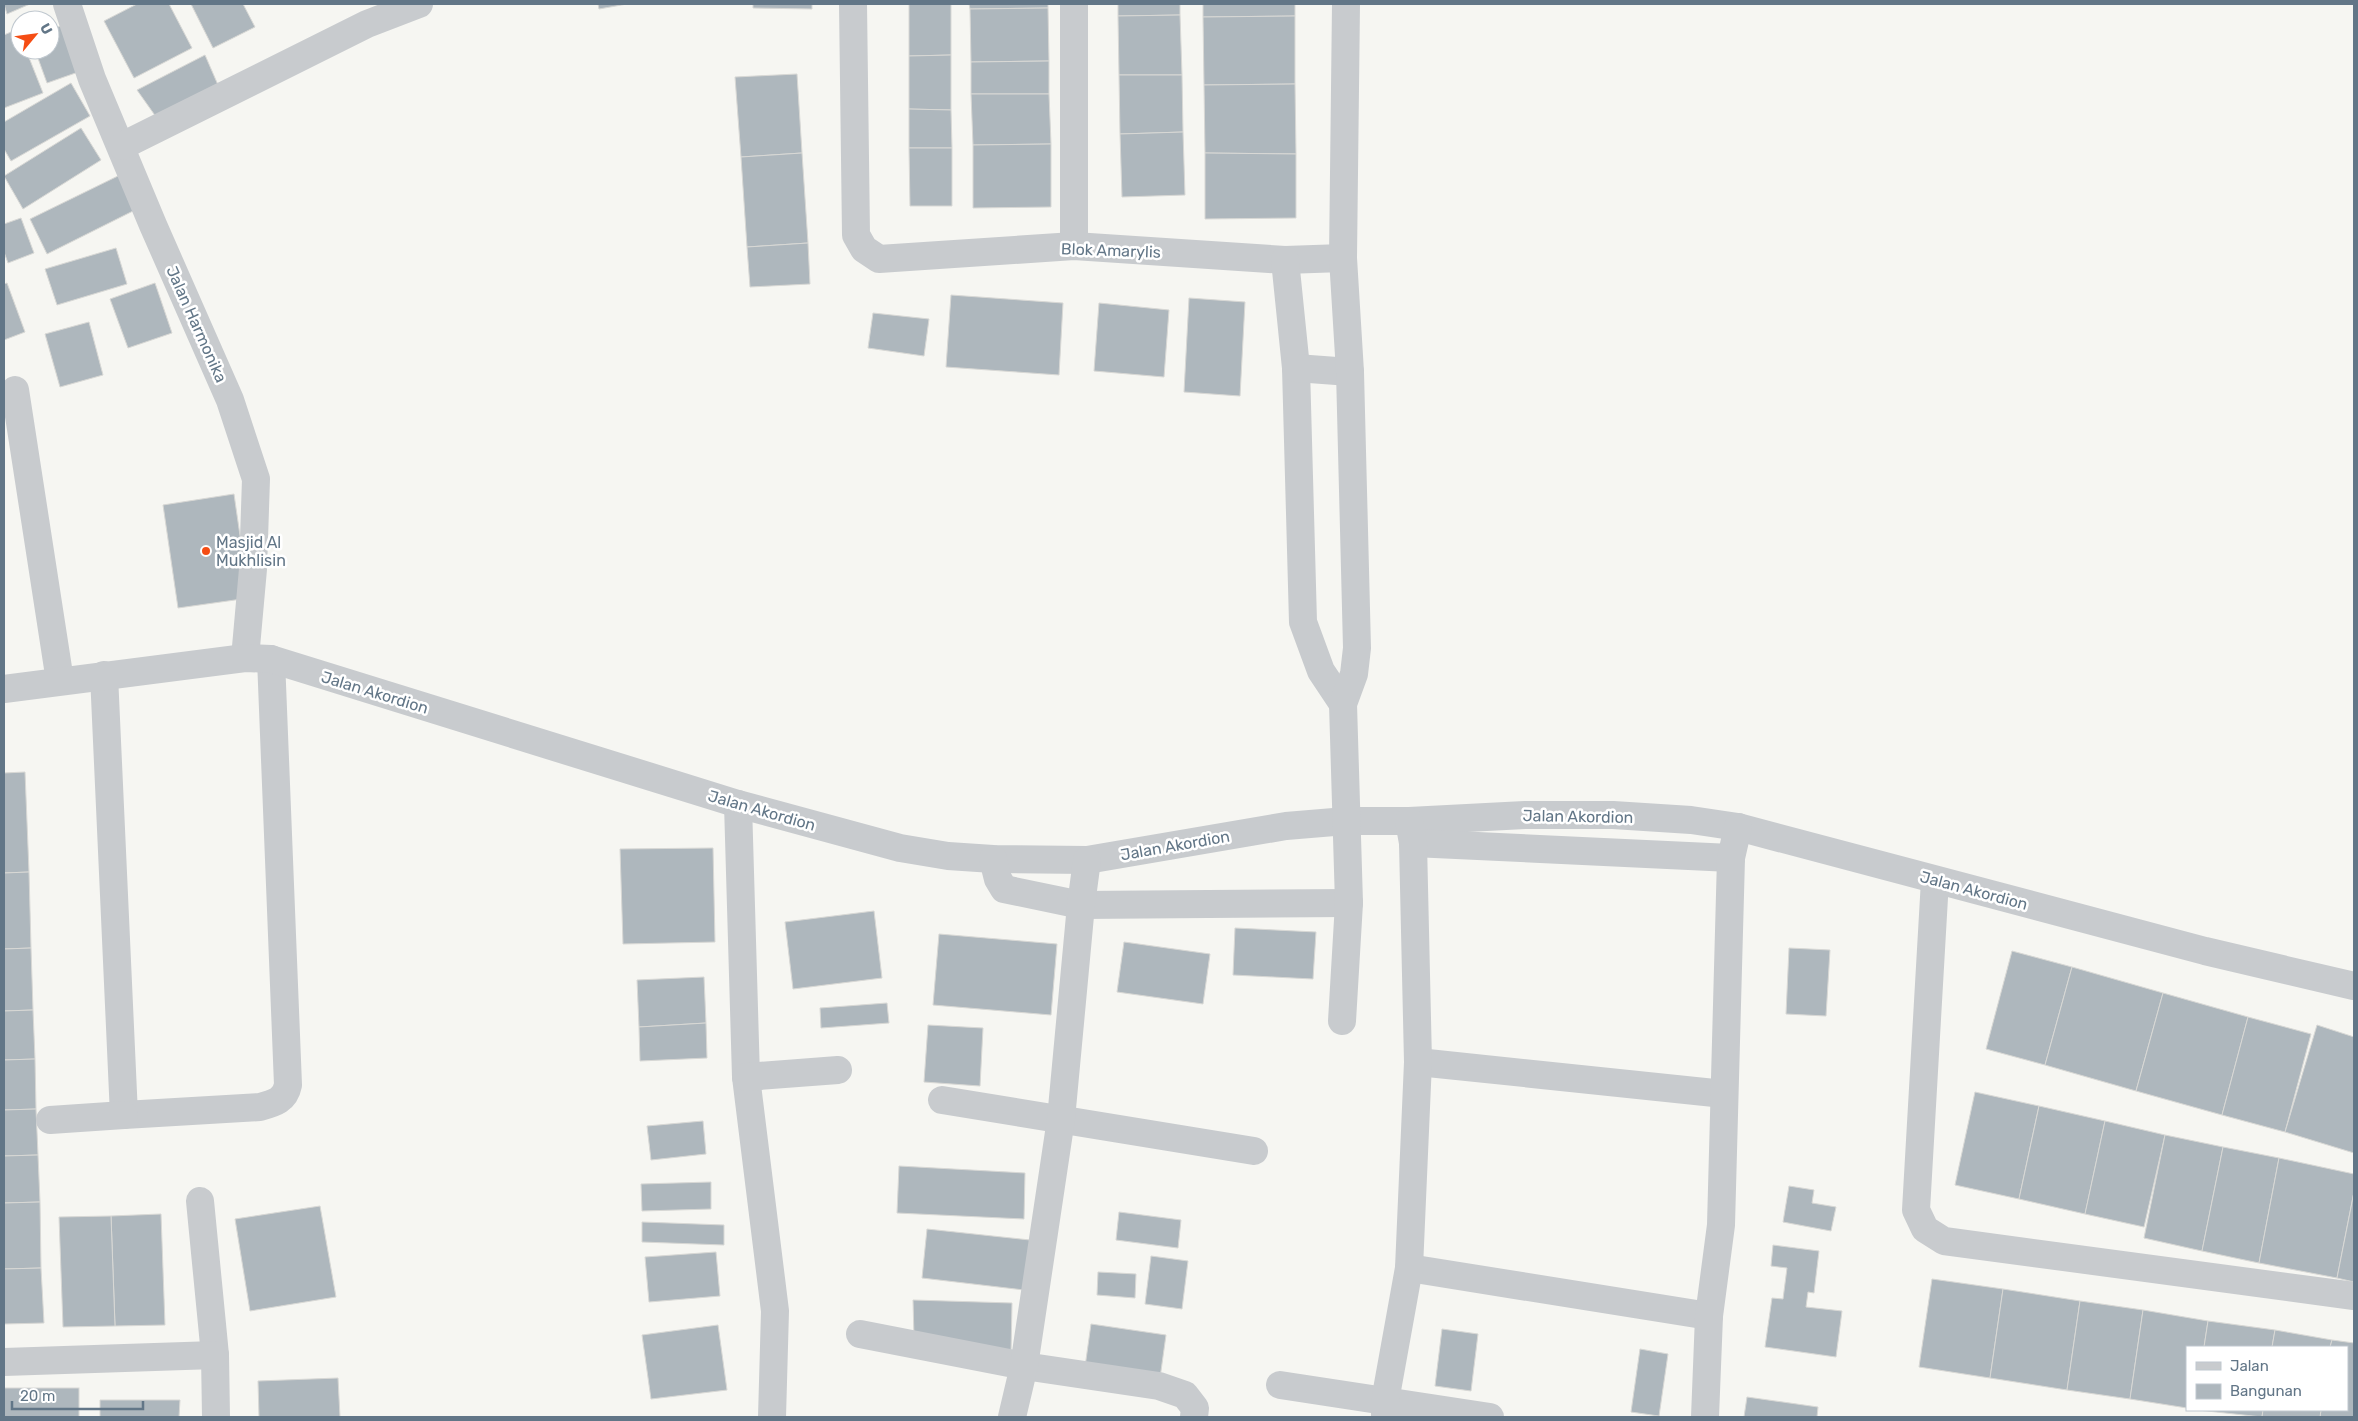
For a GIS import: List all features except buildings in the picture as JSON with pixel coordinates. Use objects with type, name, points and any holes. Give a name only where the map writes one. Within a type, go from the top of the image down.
[{"type":"street","name":"Jalan Harmonika","points":[[67,4],[92,79],[122,146],[153,226],[230,400],[256,478],[253,569],[258,659],[288,1052],[287,1094],[281,1099],[260,1107],[124,1115]]},
{"type":"street","points":[[122,146],[367,24],[419,4]]},
{"type":"street","name":"Blok Amarylis","points":[[853,4],[856,235],[864,249],[879,259],[1074,246],[1284,260],[1343,258]]},
{"type":"street","points":[[1074,4],[1074,246]]},
{"type":"street","points":[[1342,1020],[1349,903],[1343,704],[1354,674],[1357,648],[1350,372],[1343,258],[1346,4]]},
{"type":"street","points":[[1284,260],[1296,368],[1303,622],[1321,670],[1343,704]]},
{"type":"street","points":[[1296,368],[1350,372]]},
{"type":"street","points":[[15,390],[60,681]]},
{"type":"street","name":"Jalan Akordion","points":[[4,689],[104,675],[258,659],[738,804],[900,848],[948,856],[993,859],[1087,860],[1286,826],[1346,821],[1411,832],[1525,815],[1613,815],[1691,820],[1738,827],[2205,951],[2354,986]]},
{"type":"street","points":[[50,1120],[124,1115],[104,675]]},
{"type":"street","points":[[738,804],[746,1077],[775,1311],[772,1417]]},
{"type":"street","points":[[1705,1417],[1709,1316],[1721,1225],[1731,858],[1738,827]]},
{"type":"street","points":[[1385,1409],[1409,1268],[1418,1062],[1411,832],[1731,858]]},
{"type":"street","points":[[993,859],[998,879],[1004,889],[1081,905],[1349,903]]},
{"type":"street","points":[[1012,1417],[1024,1366],[1061,1119],[1087,860]]},
{"type":"street","points":[[1935,880],[1916,1210],[1925,1229],[1944,1241],[2354,1296]]},
{"type":"street","points":[[1418,1062],[1724,1094]]},
{"type":"street","points":[[746,1077],[838,1070]]},
{"type":"street","points":[[942,1100],[1254,1151]]},
{"type":"street","points":[[200,1201],[214,1355],[216,1417]]},
{"type":"street","points":[[1409,1268],[1709,1316]]},
{"type":"street","points":[[860,1334],[1024,1366],[1159,1386],[1185,1395],[1195,1408],[1194,1417]]},
{"type":"street","points":[[4,1362],[214,1355]]},
{"type":"street","points":[[1280,1385],[1385,1409],[1490,1417]]},
{"type":"place","name":"Masjid Al Mukhlisin","points":[[206,551]]}]
